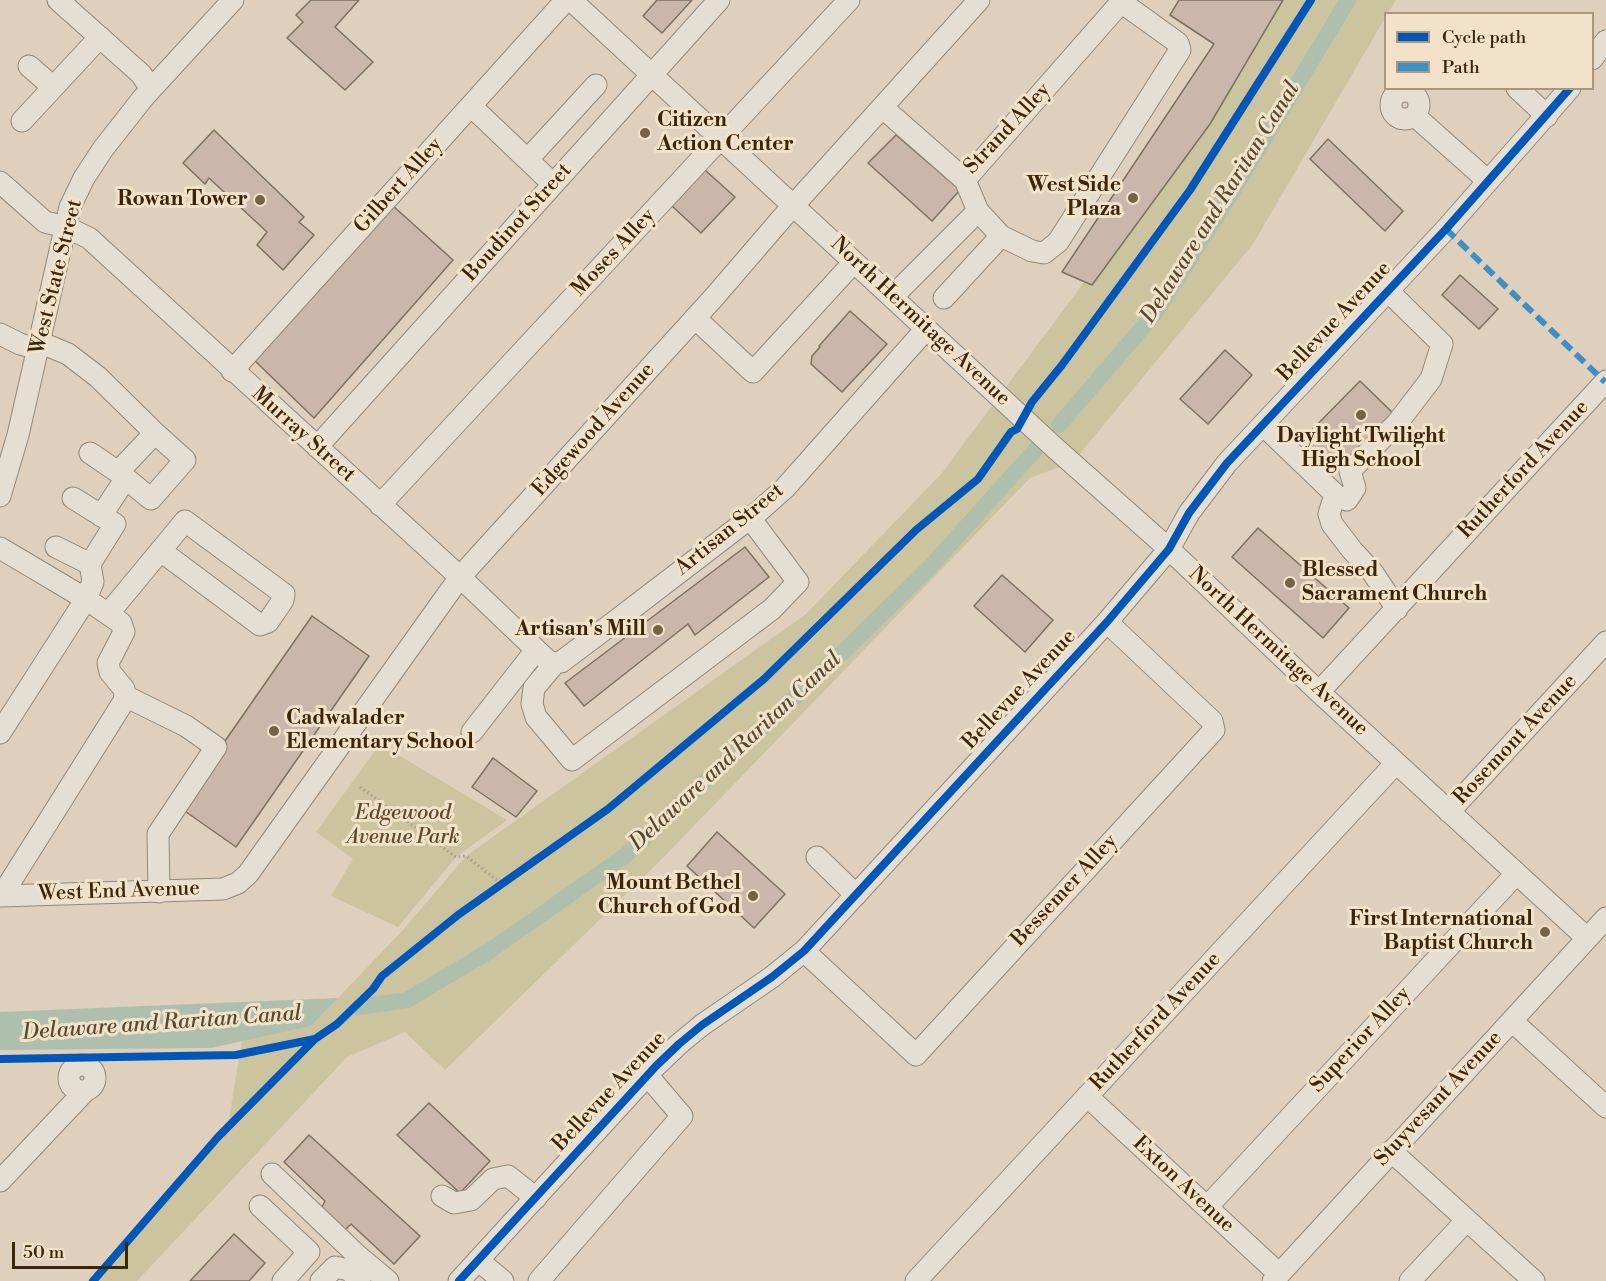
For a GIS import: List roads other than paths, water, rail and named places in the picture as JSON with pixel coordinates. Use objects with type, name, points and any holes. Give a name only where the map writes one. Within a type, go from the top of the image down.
[{"type":"street","points":[[58,0],[141,74],[151,89]]},
{"type":"street","name":"West State Street","points":[[0,496],[18,435],[70,207],[84,178],[103,149],[151,89],[233,0]]},
{"type":"street","name":"Gilbert Alley","points":[[232,371],[566,0]]},
{"type":"street","name":"North Hermitage Avenue","points":[[571,0],[1587,938]]},
{"type":"street","name":"Boudinot Street","points":[[317,447],[719,0]]},
{"type":"street","name":"Moses Alley","points":[[380,505],[849,0]]},
{"type":"street","name":"Edgewood Avenue","points":[[238,883],[248,874],[460,578],[980,0]]},
{"type":"street","points":[[965,180],[978,212],[1001,236],[1032,251],[1044,253],[1058,242],[1180,50],[1178,43],[1122,1]]},
{"type":"street","name":"Strand Alley","points":[[883,108],[965,180],[1122,1]]},
{"type":"street","points":[[22,121],[100,37]]},
{"type":"street","points":[[1594,58],[1606,41]]},
{"type":"street","points":[[29,66],[53,87]]},
{"type":"street","points":[[528,159],[596,85]]},
{"type":"street","points":[[1519,90],[1547,116]]},
{"type":"street","name":"Bellevue Avenue","points":[[459,1281],[679,1044],[804,951],[1107,622],[1168,549],[1189,513],[1208,487],[1568,90]]},
{"type":"street","points":[[471,106],[552,184]]},
{"type":"street","points":[[1415,116],[1488,181]]},
{"type":"street","name":"Murray Street","points":[[0,182],[45,222],[66,227],[89,237],[536,650]]},
{"type":"street","points":[[892,297],[978,212]]},
{"type":"street","points":[[944,298],[1001,236]]},
{"type":"street","points":[[695,318],[753,372],[854,262]]},
{"type":"street","points":[[1263,424],[1337,496],[1347,500],[1355,489],[1350,471],[1398,422],[1431,379],[1442,344],[1388,291]]},
{"type":"street","name":"Artisan Street","points":[[750,518],[798,582],[772,609],[572,760],[536,717],[532,704],[534,688],[555,663],[561,662],[613,623],[750,518],[785,488],[926,329]]},
{"type":"street","points":[[0,334],[20,344],[39,345],[68,354],[98,377],[185,460],[151,499],[90,453]]},
{"type":"street","name":"Rutherford Avenue","points":[[1319,692],[1606,382]]},
{"type":"street","points":[[101,516],[122,475],[155,433]]},
{"type":"street","points":[[1337,496],[1329,514],[1332,524],[1373,573],[1397,609]]},
{"type":"street","points":[[0,733],[86,599],[93,582],[90,564],[115,525],[73,498]]},
{"type":"street","points":[[108,614],[185,520],[284,594],[283,600],[268,622],[260,626],[160,552]]},
{"type":"street","points":[[56,547],[90,564]]},
{"type":"street","points":[[0,548],[121,622],[124,632],[108,663],[110,672],[124,689],[125,696],[113,720],[1,896]]},
{"type":"street","name":"Bessemer Alley","points":[[804,951],[916,1054],[1214,730],[1215,726],[1212,722],[1107,622]]},
{"type":"street","name":"Rosemont Avenue","points":[[1449,812],[1606,642]]},
{"type":"street","points":[[472,732],[536,650],[548,661],[555,663]]},
{"type":"street","points":[[125,696],[186,726],[216,747],[158,834],[159,892]]},
{"type":"street","name":"Rutherford Avenue","points":[[916,1281],[1396,763]]},
{"type":"street","points":[[817,857],[856,895]]},
{"type":"street","name":"Superior Alley","points":[[1207,1207],[1516,874]]},
{"type":"street","name":"West End Avenue","points":[[1,896],[223,889],[238,883]]},
{"type":"street","name":"Stuyvesant Avenue","points":[[1274,1279],[1606,918]]},
{"type":"street","points":[[1512,1021],[1606,1107]]},
{"type":"street","points":[[0,1181],[85,1091],[75,1089],[70,1084],[69,1077],[83,1059]]},
{"type":"street","points":[[538,1281],[682,1116],[647,1076]]},
{"type":"street","name":"Exton Avenue","points":[[1087,1095],[1207,1207],[1274,1279]]},
{"type":"street","points":[[1391,1151],[1534,1281]]},
{"type":"street","points":[[272,1174],[357,1256],[388,1281]]},
{"type":"street","points":[[442,1196],[454,1203],[471,1200],[493,1179],[508,1176],[536,1198]]},
{"type":"street","points":[[260,1206],[309,1252],[283,1281]]},
{"type":"street","points":[[1410,1281],[1467,1221]]},
{"type":"street","points":[[478,1260],[503,1281]]},
{"type":"street","points":[[321,1281],[335,1267],[349,1270],[360,1281]]},
{"type":"water","points":[[338,998],[311,1026],[211,1048],[0,1050],[0,1012]]},
{"type":"waterway","name":"Delaware and Raritan Canal","points":[[1059,425],[1156,312],[1229,197],[1348,0]]},
{"type":"waterway","name":"Delaware and Raritan Canal","points":[[359,1007],[407,1000],[488,952],[626,855],[840,655],[930,567],[1036,449]]},
{"type":"place","name":"Citizen Action Center","points":[[645,133]]},
{"type":"place","name":"West Side Plaza","points":[[1133,198]]},
{"type":"place","name":"Rowan Tower","points":[[260,200]]},
{"type":"place","name":"Daylight Twilight High School","points":[[1361,415]]},
{"type":"place","name":"Blessed Sacrament Church","points":[[1290,583]]},
{"type":"place","name":"Artisan's Mill","points":[[658,630]]},
{"type":"place","name":"Cadwalader Elementary School","points":[[274,731]]},
{"type":"place","name":"Mount Bethel Church of God","points":[[753,896]]},
{"type":"place","name":"First International Baptist Church","points":[[1545,932]]},
{"type":"park label","name":"Edgewood Avenue Park","points":[[403,826]]}]
